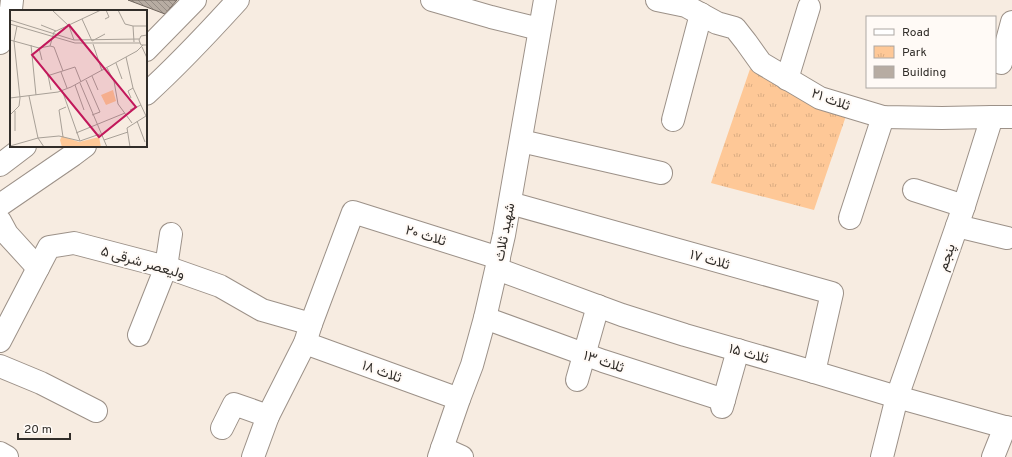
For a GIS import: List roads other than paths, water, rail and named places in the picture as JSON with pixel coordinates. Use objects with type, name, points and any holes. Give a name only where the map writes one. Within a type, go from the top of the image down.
[{"type":"street","points":[[147,49],[195,0]]},
{"type":"street","points":[[147,93],[178,65],[238,0]]},
{"type":"street","points":[[432,0],[539,29]]},
{"type":"street","name":"شهید ثلاث","points":[[441,453],[472,365],[498,264],[545,0]]},
{"type":"street","name":"ثلاث ۲۱","points":[[657,0],[686,6],[717,23],[735,28],[760,63],[820,98],[883,116],[942,118],[1002,117]]},
{"type":"street","points":[[0,43],[10,7]]},
{"type":"street","points":[[787,79],[809,7]]},
{"type":"street","points":[[674,120],[701,14]]},
{"type":"street","points":[[1001,63],[1012,22]]},
{"type":"street","points":[[850,218],[883,116]]},
{"type":"street","name":"پنجم","points":[[882,457],[897,397],[960,216],[1002,117]]},
{"type":"street","points":[[521,141],[661,173]]},
{"type":"street","points":[[0,165],[24,147]]},
{"type":"street","points":[[0,205],[74,155],[83,147]]},
{"type":"street","points":[[914,190],[960,216],[1007,238]]},
{"type":"street","name":"ثلاث ۱۷","points":[[510,203],[832,293],[814,372]]},
{"type":"street","name":"ثلاث ۲۰","points":[[308,333],[353,212],[498,264]]},
{"type":"street","points":[[0,221],[7,234],[38,268],[0,341]]},
{"type":"street","points":[[139,335],[166,267],[171,234]]},
{"type":"street","name":"ولیعصر شرقی ۵","points":[[38,268],[49,247],[74,243],[166,267],[220,286],[262,310],[308,333]]},
{"type":"street","name":"ثلاث ۱۵","points":[[498,264],[598,306],[685,335],[897,397],[1008,427]]},
{"type":"street","points":[[577,380],[598,306]]},
{"type":"street","name":"ثلاث ۱۳","points":[[485,318],[723,403],[738,350]]},
{"type":"street","points":[[253,457],[268,416],[308,333]]},
{"type":"street","name":"ثلاث ۱۸","points":[[308,333],[459,399]]},
{"type":"street","points":[[0,366],[41,383],[96,411]]},
{"type":"street","points":[[222,428],[234,404],[268,416]]},
{"type":"street","points":[[993,457],[1008,427]]},
{"type":"street","points":[[0,453],[7,457]]},
{"type":"street","points":[[441,453],[462,457]]}]
